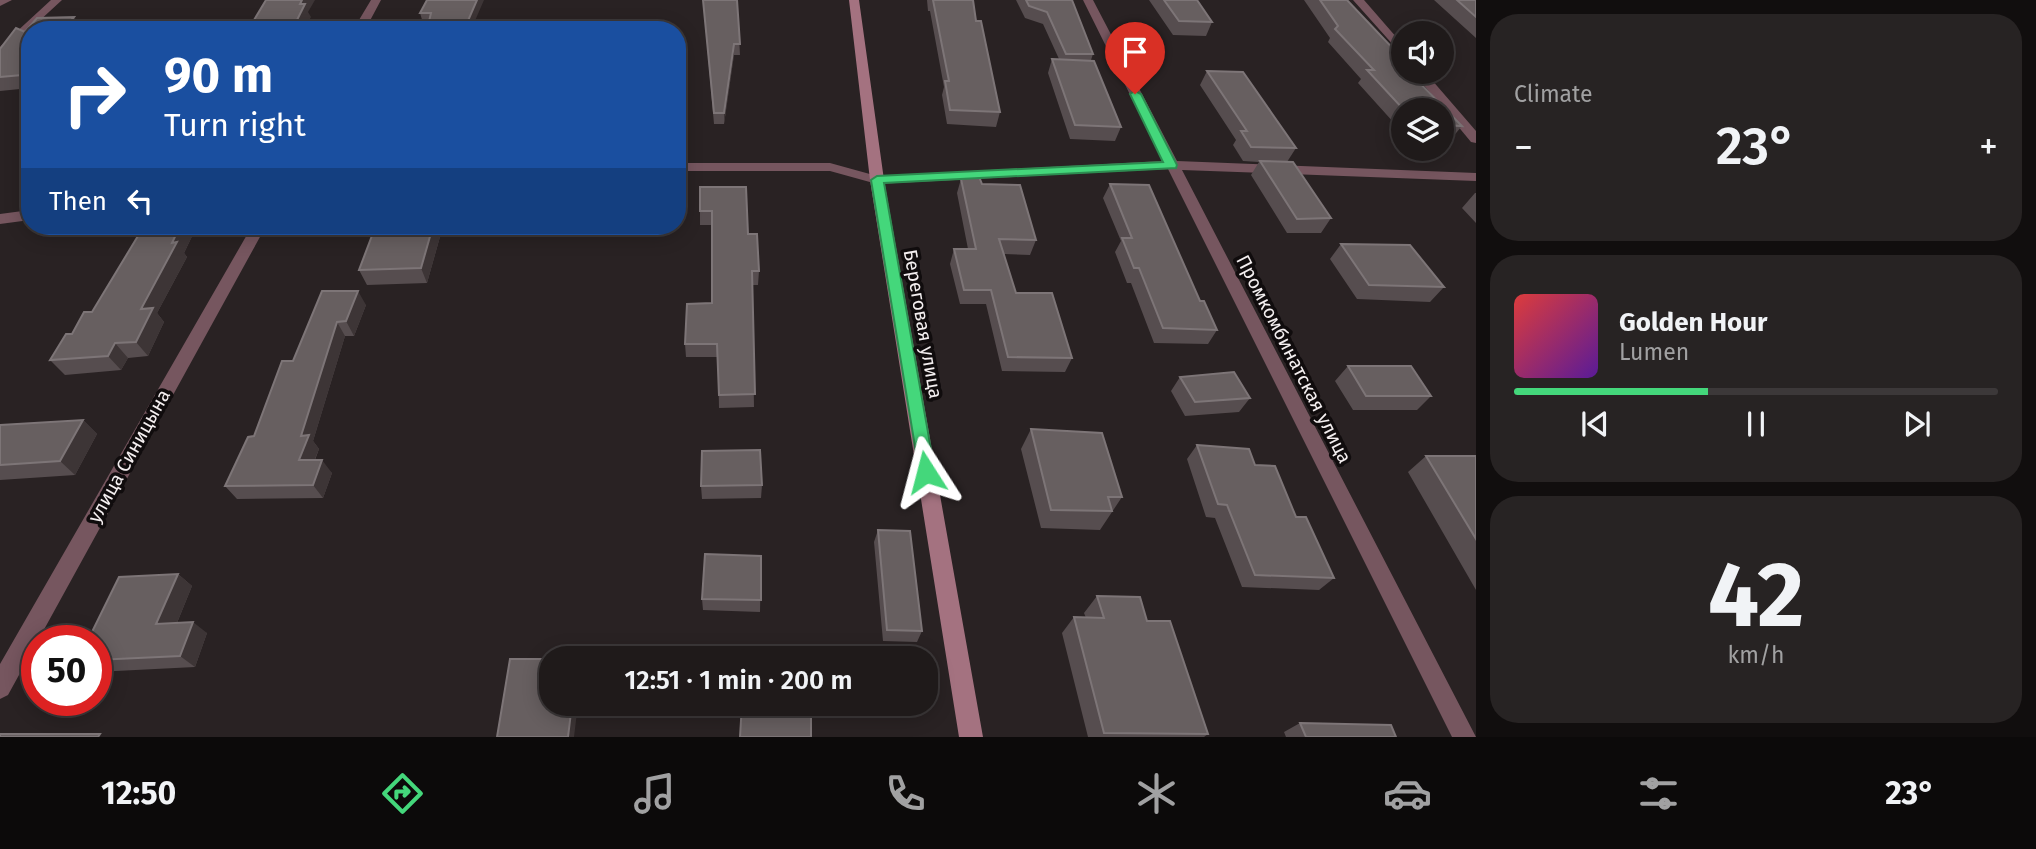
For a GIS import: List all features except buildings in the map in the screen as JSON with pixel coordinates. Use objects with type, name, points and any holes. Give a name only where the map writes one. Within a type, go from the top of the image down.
[{"type":"main road","name":"Береговая улица","points":[[854,0],[877,180],[971,737]]},
{"type":"street","points":[[0,3],[7,0]]},
{"type":"street","points":[[34,21],[57,0]]},
{"type":"street","points":[[364,21],[376,0]]},
{"type":"street","name":"Промкомбинатская улица","points":[[1088,0],[1465,737]]},
{"type":"street","points":[[1358,0],[1391,39]]},
{"type":"street","points":[[0,53],[21,33]]},
{"type":"street","points":[[1429,84],[1476,139]]},
{"type":"street","points":[[686,167],[830,167],[877,180],[1171,165],[1476,177]]},
{"type":"street","points":[[0,219],[21,216]]},
{"type":"street","name":"улица Синицына","points":[[0,687],[253,235]]},
{"type":"route","points":[[926,472],[877,180],[1171,165],[1135,94]]}]
